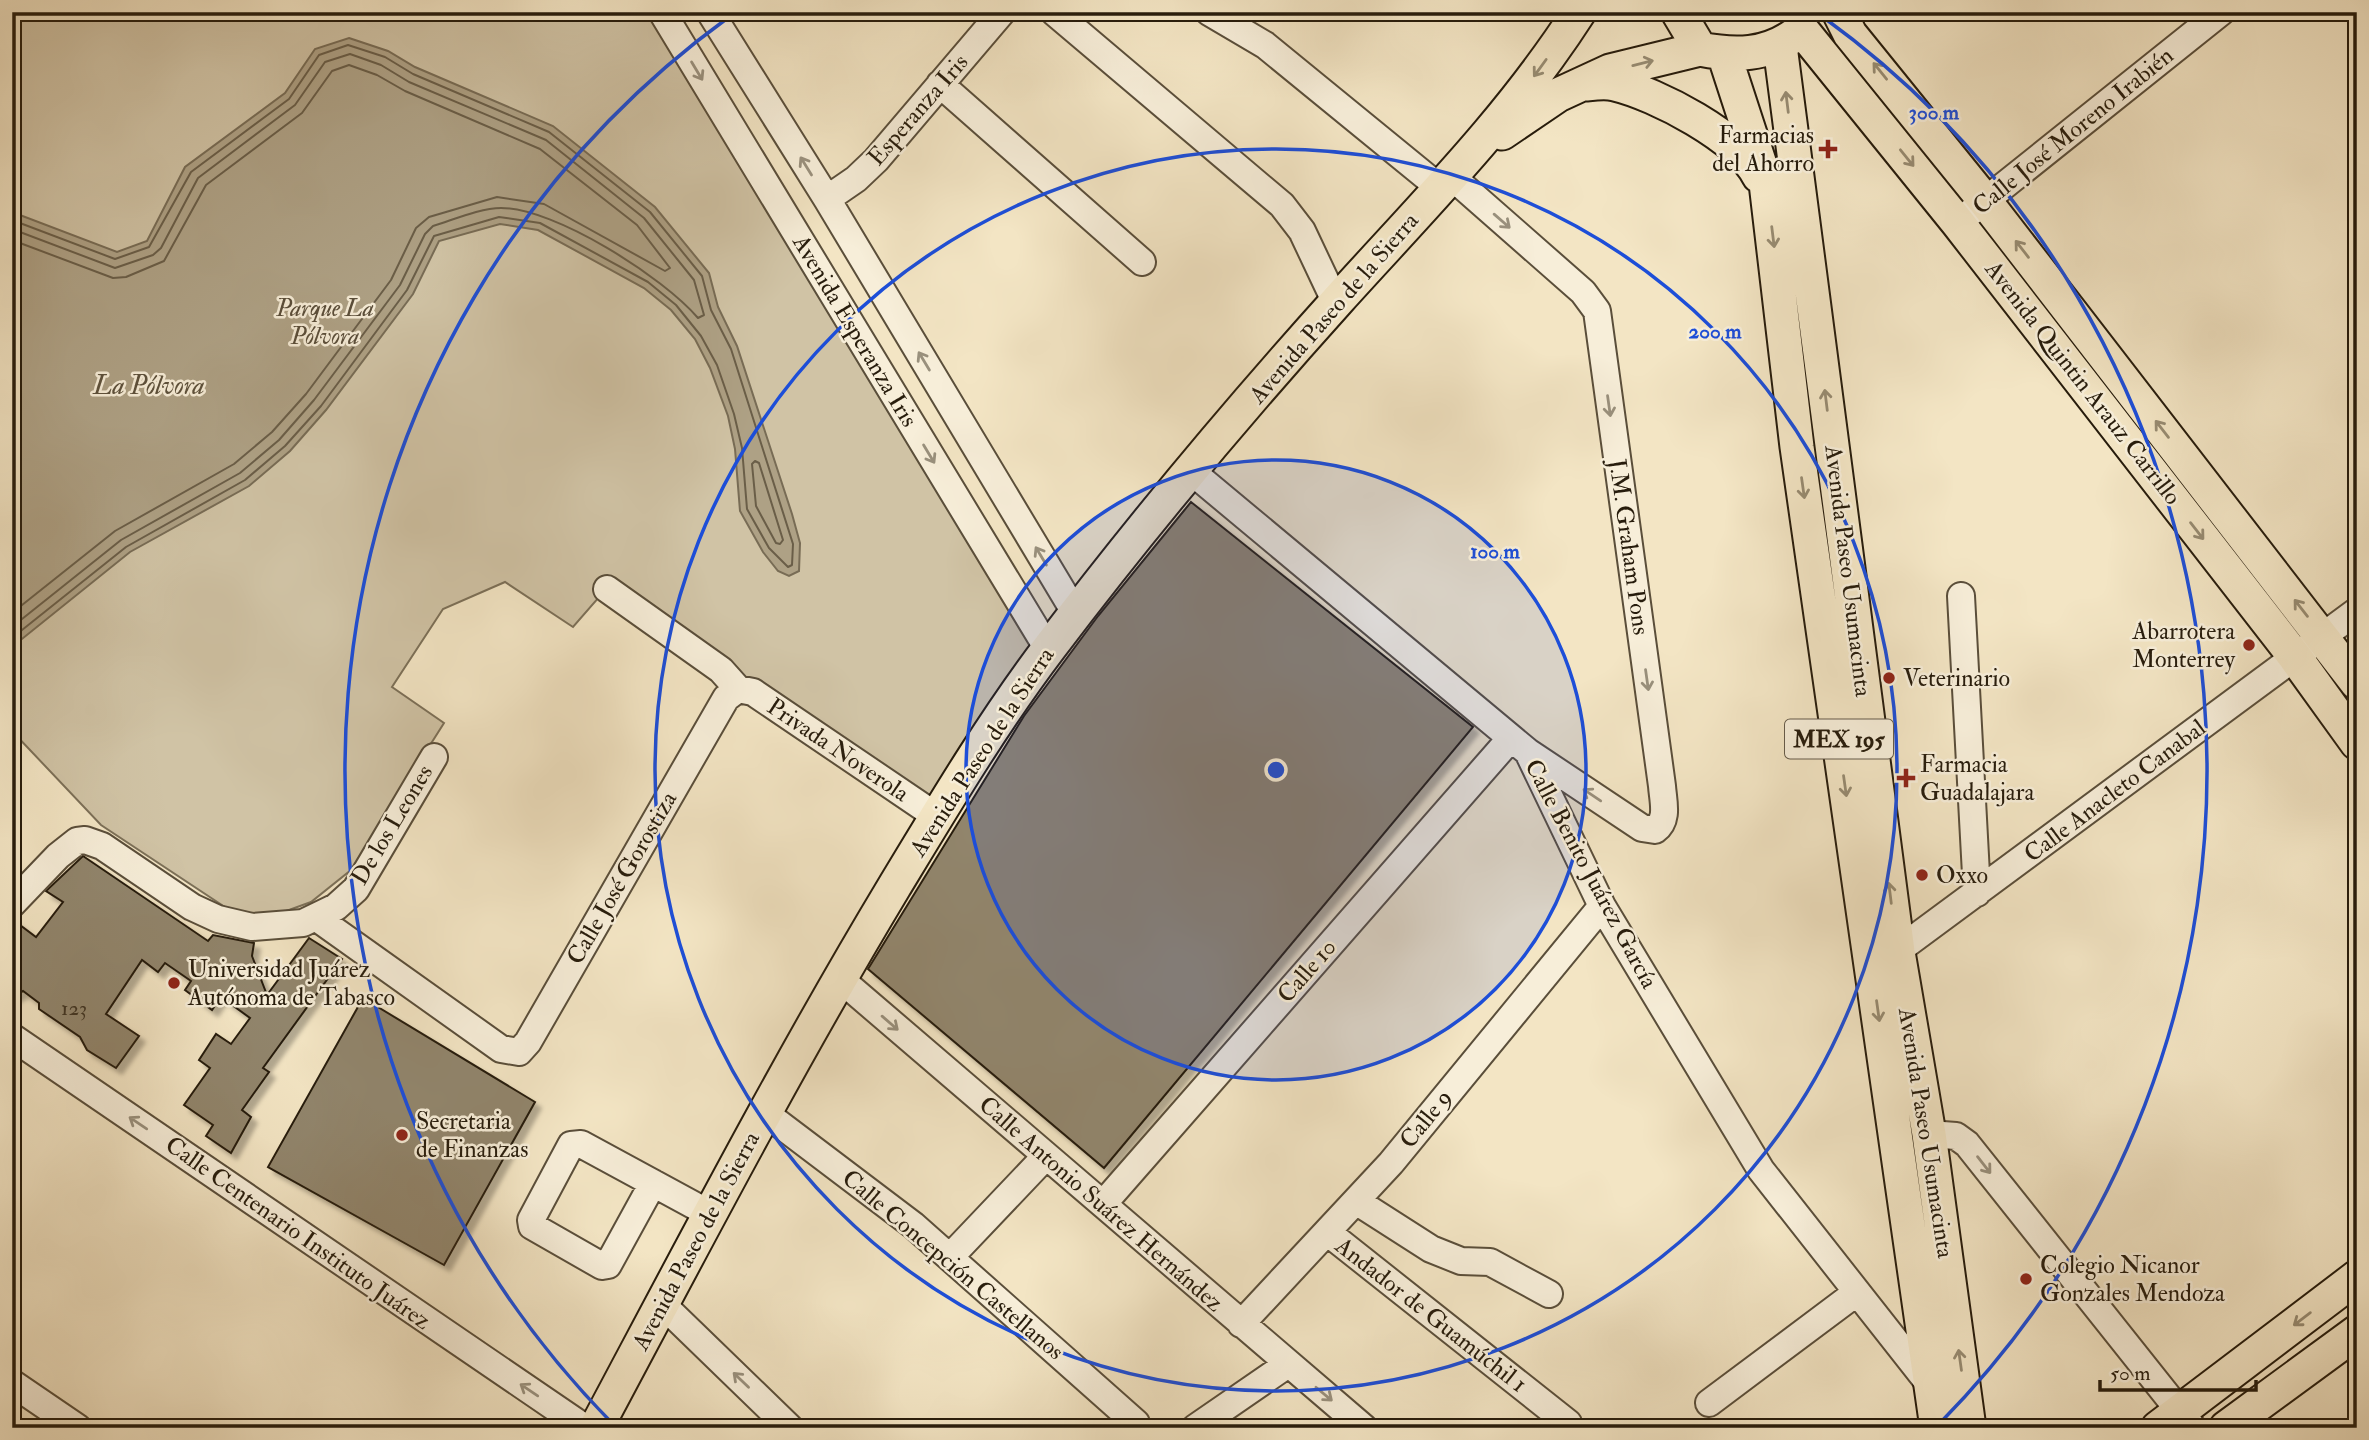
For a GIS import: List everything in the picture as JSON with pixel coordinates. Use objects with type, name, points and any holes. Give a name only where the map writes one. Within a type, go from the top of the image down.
[{"type":"main road","name":"Avenida Paseo de la Sierra","points":[[596,1428],[839,978],[936,816],[1048,649],[1191,471],[1336,303],[1475,151],[1525,89],[1579,12]]},
{"type":"main road","name":"Avenida Paseo Usumacinta","points":[[1678,12],[1712,51],[1767,192],[1797,447],[1885,961],[1929,1134],[1969,1428]]},
{"type":"main road","name":"Avenida Quintin Arauz Carrillo","points":[[1839,12],[1850,34],[1985,201],[2357,683]]},
{"type":"main road","name":"Avenida Paseo de la Sierra","points":[[1475,151],[1558,95],[1610,71],[1712,51],[1755,53],[1797,29]]},
{"type":"main road","name":"Avenida Paseo Usumacinta","points":[[1797,29],[1885,961],[1937,1428]]},
{"type":"main road","name":"Avenida Quintin Arauz Carrillo","points":[[1797,29],[1958,223],[2295,657],[2357,743]]},
{"type":"main road","points":[[1579,86],[1614,83],[1701,122],[1756,169],[1767,192]]},
{"type":"main road","points":[[2177,1422],[2357,1278]]},
{"type":"main road","points":[[2226,1428],[2357,1332]]},
{"type":"street","name":"Avenida Esperanza Iris","points":[[662,12],[1048,649]]},
{"type":"street","name":"Avenida Esperanza Iris","points":[[710,12],[827,199],[1076,614]]},
{"type":"street","name":"Esperanza Iris","points":[[827,199],[863,174],[1002,12]]},
{"type":"street","points":[[1054,12],[1282,205],[1307,239],[1336,303]]},
{"type":"street","points":[[1209,12],[1265,45],[1446,182]]},
{"type":"street","name":"Calle José Moreno Irabién","points":[[1958,223],[2221,12]]},
{"type":"street","points":[[940,84],[1142,261]]},
{"type":"street","name":"J.M. Graham Pons","points":[[1446,182],[1583,292],[1597,312],[1663,796],[1662,822],[1654,830],[1642,828],[1519,745]]},
{"type":"street","name":"Calle Benito Juárez García","points":[[1191,471],[1519,745],[1602,906],[1761,1170],[1931,1386]]},
{"type":"street","points":[[607,589],[721,670],[738,689]]},
{"type":"street","points":[[1961,596],[1977,893]]},
{"type":"street","name":"Calle Anacleto Canabal","points":[[1885,961],[2357,611]]},
{"type":"street","name":"Privada Noverola","points":[[738,689],[753,692],[936,816]]},
{"type":"street","name":"Calle José Gorostiza","points":[[317,918],[501,1049],[515,1053],[528,1042],[726,698],[738,689]]},
{"type":"street","name":"Calle 10","points":[[1103,1204],[1519,745]]},
{"type":"street","name":"De los Leones","points":[[317,918],[346,898],[363,880],[434,757]]},
{"type":"street","points":[[12,904],[64,851],[77,841],[85,840],[102,846],[192,907],[235,925],[270,928],[317,918]]},
{"type":"street","name":"Calle 9","points":[[1241,1324],[1356,1201],[1602,906]]},
{"type":"street","name":"Calle Antonio Suárez Hernández","points":[[839,978],[1364,1428]]},
{"type":"street","name":"Calle Centenario Instituto Juárez","points":[[12,1037],[586,1428]]},
{"type":"street","name":"Calle Concepción Castellanos","points":[[765,1113],[866,1187],[950,1257],[1136,1423]]},
{"type":"street","points":[[1929,1134],[1956,1136],[1967,1144],[2177,1422]]},
{"type":"street","points":[[653,1183],[608,1265],[602,1266],[532,1226],[531,1220],[571,1145],[575,1143],[653,1183],[710,1214]]},
{"type":"street","points":[[950,1257],[1045,1157]]},
{"type":"street","points":[[1356,1201],[1431,1249],[1467,1262],[1490,1262],[1549,1294]]},
{"type":"street","name":"Andador de Guamúchil 1","points":[[1327,1232],[1568,1423]]},
{"type":"street","points":[[1709,1402],[1856,1293]]},
{"type":"street","points":[[662,1304],[790,1428]]},
{"type":"street","points":[[1195,1428],[1288,1364]]},
{"type":"street","points":[[12,1383],[78,1428]]},
{"type":"green space","name":"Parque La Pólvora","points":[[12,12],[662,12],[1048,649],[936,816],[606,589],[573,627],[505,582],[443,609],[392,687],[444,723],[351,870],[311,902],[278,914],[237,915],[101,825],[12,731]]},
{"type":"water","name":"La Pólvora","points":[[349,38],[388,51],[415,67],[553,126],[655,207],[709,273],[718,307],[737,346],[792,514],[800,543],[799,571],[789,576],[778,571],[763,552],[740,511],[735,449],[728,416],[710,368],[695,339],[671,310],[644,288],[538,230],[500,224],[439,241],[413,294],[326,410],[290,451],[249,486],[130,552],[12,647],[12,212],[117,252],[147,241],[185,167],[285,93],[315,49]]},
{"type":"building","points":[[1191,502],[1473,727],[1104,1168],[868,969],[1024,716],[1098,616]]},
{"type":"building","name":"Universidad Juárez Autónoma de Tabasco","points":[[83,856],[208,941],[213,935],[254,943],[252,956],[267,995],[309,938],[342,959],[263,1068],[269,1072],[242,1110],[251,1117],[231,1153],[206,1136],[213,1125],[184,1105],[210,1068],[199,1060],[216,1034],[231,1044],[250,1018],[221,997],[212,1010],[185,990],[191,981],[165,963],[158,972],[142,960],[106,1014],[139,1036],[116,1068],[87,1050],[80,1037],[39,1009],[39,1003],[23,991],[12,997],[12,919],[36,937],[63,902],[46,891]]},
{"type":"building","name":"Secretaria de Finanzas","points":[[363,998],[535,1102],[444,1265],[268,1167]]},
{"type":"place","name":"Farmacias del Ahorro","points":[[1828,149]]},
{"type":"place","name":"Abarrotera Monterrey","points":[[2249,645]]},
{"type":"place","name":"Veterinario","points":[[1889,678]]},
{"type":"place","name":"Farmacia Guadalajara","points":[[1906,778]]},
{"type":"place","name":"Oxxo","points":[[1922,875]]},
{"type":"place","name":"Universidad Juárez Autónoma de Tabasco","points":[[174,983]]},
{"type":"place","name":"Secretaria de Finanzas","points":[[402,1135]]},
{"type":"place","name":"Colegio Nicanor Gonzales Mendoza","points":[[2026,1279]]}]
